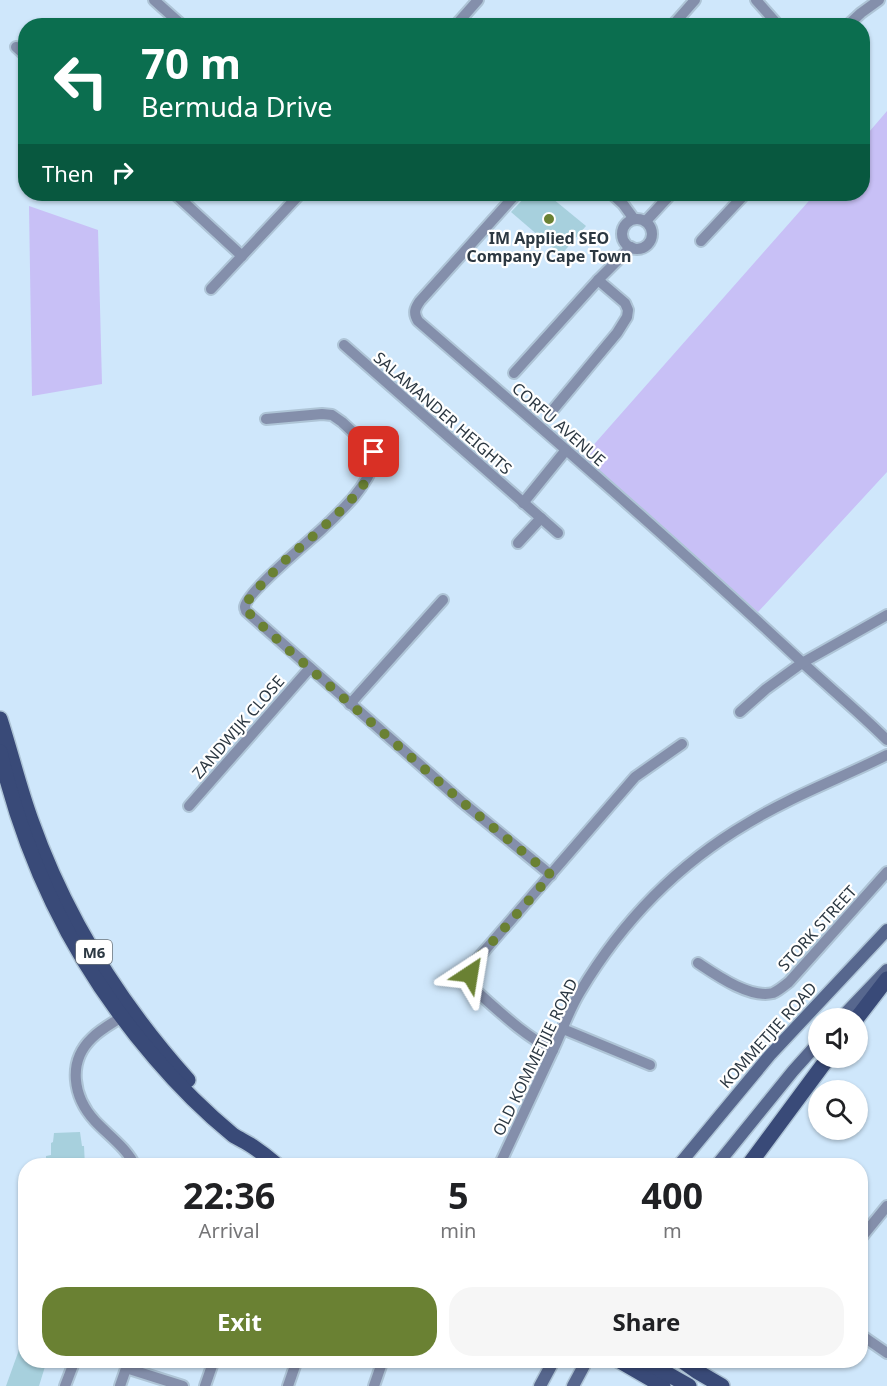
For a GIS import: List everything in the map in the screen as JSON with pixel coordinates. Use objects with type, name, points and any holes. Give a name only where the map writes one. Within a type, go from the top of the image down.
[{"type":"main road","name":"M6","points":[[0,720],[31,820],[53,874],[89,945],[110,979],[126,1014]]},
{"type":"main road","name":"M6","points":[[0,752],[10,793],[25,837],[53,904],[81,958],[126,1014],[253,1147],[267,1158]]},
{"type":"main road","name":"KOMMETJIE ROAD","points":[[685,1158],[770,1054],[887,930]]},
{"type":"main road","points":[[851,1008],[887,970]]},
{"type":"main road","points":[[865,1008],[887,979]]},
{"type":"main road","points":[[722,1158],[808,1054]]},
{"type":"main road","points":[[754,1158],[821,1068]]},
{"type":"main road","points":[[540,1386],[550,1368]]},
{"type":"main road","points":[[573,1386],[583,1368]]},
{"type":"main road","points":[[632,1368],[663,1386]]},
{"type":"main road","points":[[657,1368],[689,1386]]},
{"type":"main road","points":[[694,1368],[722,1386]]},
{"type":"street","points":[[154,0],[174,18]]},
{"type":"street","points":[[462,18],[478,0]]},
{"type":"street","points":[[679,18],[695,0]]},
{"type":"street","points":[[756,0],[772,18]]},
{"type":"street","points":[[856,18],[879,0]]},
{"type":"street","points":[[183,201],[242,256]]},
{"type":"street","points":[[212,289],[293,201]]},
{"type":"street","name":"CORFU AVENUE","points":[[510,201],[420,300],[415,314],[418,321],[746,610],[860,713],[887,741]]},
{"type":"street","points":[[620,201],[634,219]]},
{"type":"street","points":[[646,221],[665,201]]},
{"type":"street","points":[[700,241],[738,201]]},
{"type":"street","points":[[634,219],[646,221],[652,232],[649,243],[639,249],[631,248],[622,238],[624,226],[628,221],[634,219]]},
{"type":"street","points":[[514,373],[598,280],[631,248]]},
{"type":"street","points":[[552,411],[617,333],[627,317],[628,310],[625,303],[598,280]]},
{"type":"street","name":"SALAMANDER HEIGHTS","points":[[344,345],[558,533]]},
{"type":"street","points":[[266,419],[322,414],[332,416],[342,422],[372,450],[376,458],[366,482],[352,499],[258,588],[246,603],[246,610],[461,801],[551,875]]},
{"type":"street","points":[[523,503],[566,450]]},
{"type":"street","points":[[518,543],[541,518]]},
{"type":"street","points":[[350,704],[443,600]]},
{"type":"street","points":[[740,712],[766,689],[802,663],[887,615]]},
{"type":"street","name":"ZANDWIJK CLOSE","points":[[189,806],[310,668]]},
{"type":"street","points":[[553,1050],[526,1034],[474,989],[470,981],[470,974],[474,963],[635,777],[682,744]]},
{"type":"street","name":"OLD KOMMETJIE ROAD","points":[[503,1158],[579,994],[619,935],[636,915],[676,874],[710,847],[748,822],[887,755]]},
{"type":"street","name":"STORK STREET","points":[[698,963],[747,990],[757,993],[773,993],[789,982],[887,872]]},
{"type":"street","points":[[126,1014],[96,1034],[86,1044],[78,1060],[75,1083],[79,1099],[85,1109],[130,1158]]},
{"type":"street","points":[[563,1029],[650,1065]]},
{"type":"street","points":[[868,1229],[887,1206]]},
{"type":"street","points":[[868,1340],[887,1353]]},
{"type":"street","points":[[65,1386],[72,1368]]},
{"type":"street","points":[[120,1386],[126,1368]]},
{"type":"street","points":[[137,1368],[183,1386]]},
{"type":"street","points":[[205,1386],[211,1368]]},
{"type":"street","points":[[288,1386],[294,1368]]},
{"type":"street","points":[[374,1386],[380,1368]]},
{"type":"shaded area","points":[[887,111],[887,472],[758,612],[582,458],[809,201],[870,201],[870,131]]},
{"type":"shaded area","points":[[29,206],[98,230],[102,384],[32,396]]},
{"type":"building","name":"IM Applied SEO Company Cape Town","points":[[521,201],[556,201],[586,226],[561,255],[511,212]]},
{"type":"building","points":[[80,1132],[85,1158],[46,1158],[51,1155],[54,1133]]},
{"type":"building","points":[[18,1353],[18,1368],[45,1368],[39,1386],[6,1386]]},
{"type":"place","name":"IM Applied SEO Company Cape Town","points":[[549,219]]},
{"type":"route","points":[[374,452],[376,458],[366,482],[320,531],[258,588],[246,603],[245,609],[461,801],[551,875],[474,963],[470,974]]}]
